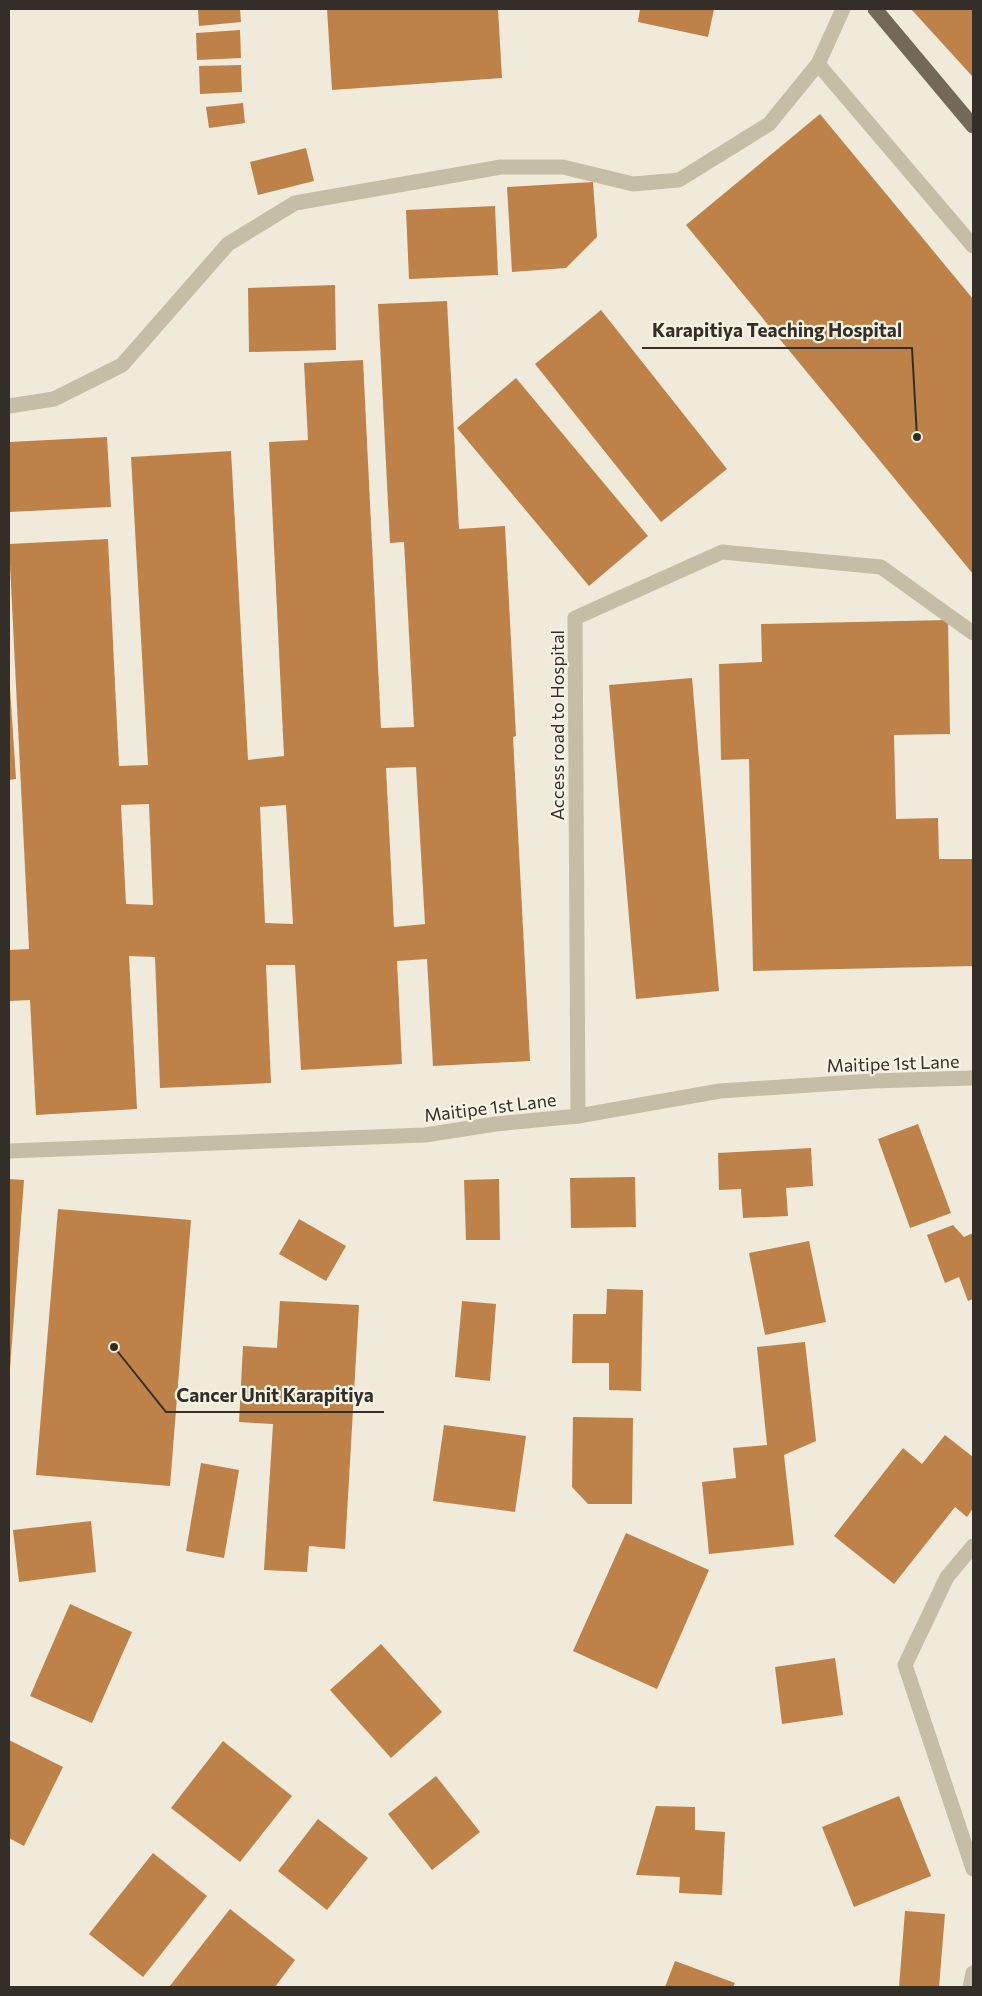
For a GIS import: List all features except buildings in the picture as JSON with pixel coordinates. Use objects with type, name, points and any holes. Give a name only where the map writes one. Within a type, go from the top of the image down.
[{"type":"main road","points":[[875,9],[973,126]]},
{"type":"street","points":[[9,406],[54,399],[122,365],[228,244],[295,203],[501,167],[563,167],[633,184],[679,180],[769,124],[818,64],[842,9]]},
{"type":"street","points":[[818,64],[973,246]]},
{"type":"street","name":"Access road to Hospital","points":[[578,1116],[575,618],[722,552],[881,566],[973,633]]},
{"type":"street","name":"Maitipe 1st Lane","points":[[9,1151],[425,1135],[496,1124],[578,1116],[720,1091],[872,1081],[973,1078]]},
{"type":"street","points":[[973,1546],[947,1577],[905,1665],[973,1869]]},
{"type":"street","points":[[970,1987],[973,1973]]},
{"type":"place","name":"Karapitiya Teaching Hospital","points":[[917,437]]},
{"type":"place","name":"Cancer Unit Karapitiya","points":[[114,1347]]}]
